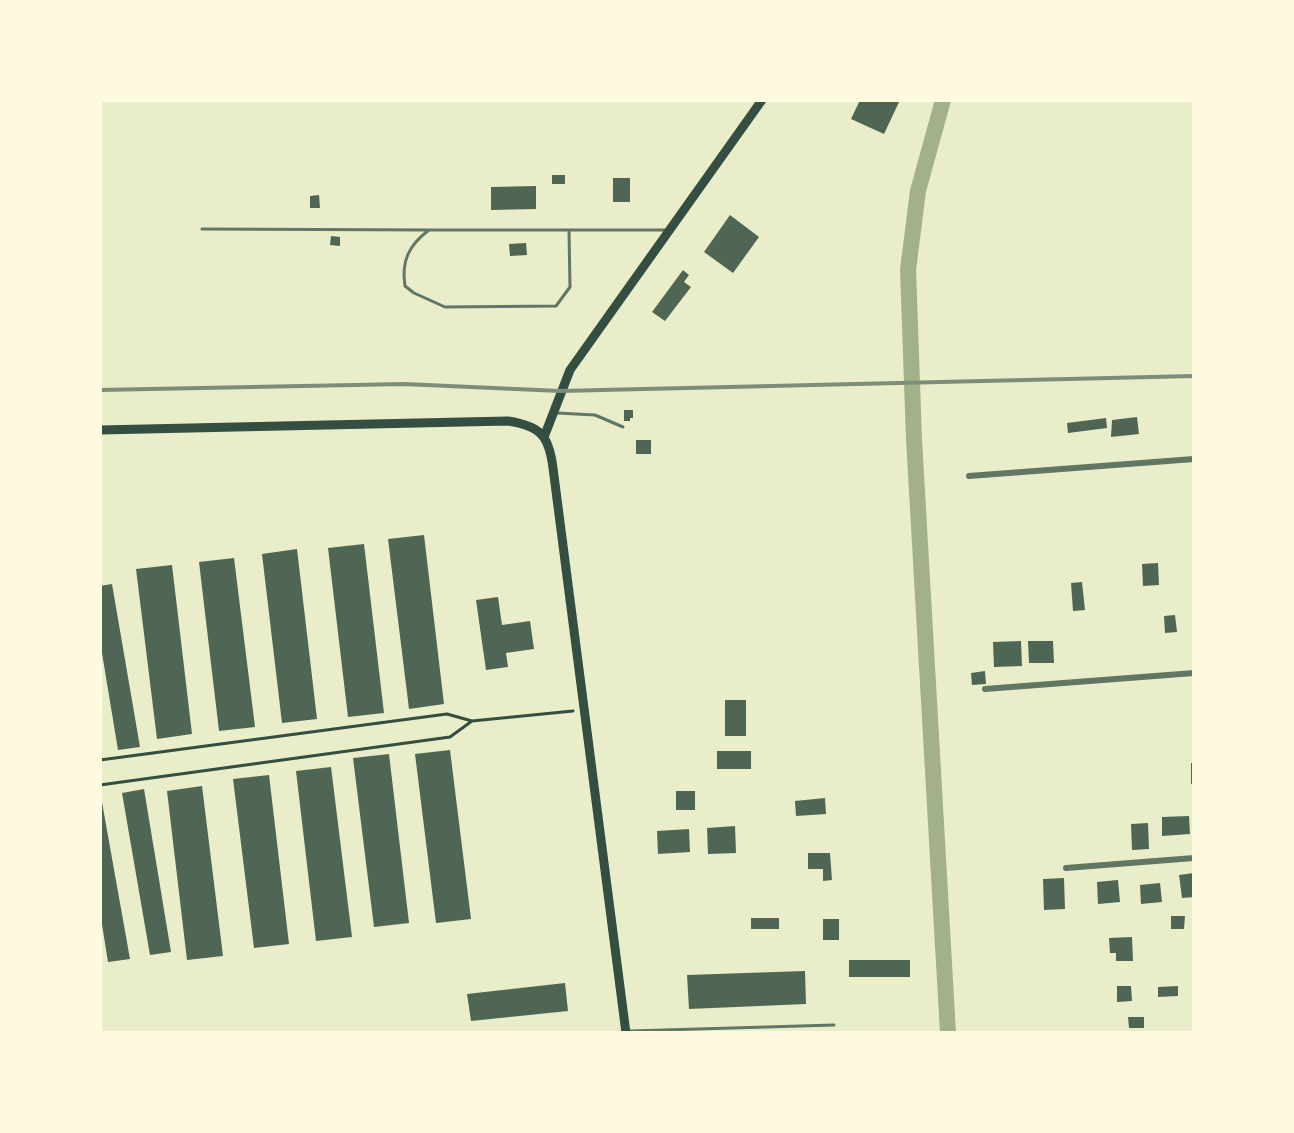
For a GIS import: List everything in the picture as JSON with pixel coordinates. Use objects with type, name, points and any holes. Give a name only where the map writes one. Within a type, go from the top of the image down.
[{"type":"main road","points":[[544,437],[570,370],[762,100]]},
{"type":"main road","points":[[100,430],[508,421],[527,425],[544,437],[552,460],[626,1032]]},
{"type":"street","points":[[969,476],[1194,459]]},
{"type":"street","points":[[985,689],[1194,673]]},
{"type":"street","points":[[1066,868],[1194,858]]},
{"type":"lane","points":[[202,229],[670,230]]},
{"type":"lane","points":[[429,230],[414,241],[402,267],[405,286],[445,307],[556,306],[570,287],[569,230]]},
{"type":"lane","points":[[553,413],[595,415],[623,427]]},
{"type":"lane","points":[[626,1032],[834,1025]]},
{"type":"path","points":[[100,760],[447,714],[472,721],[585,710]]},
{"type":"path","points":[[100,785],[450,737],[472,721]]},
{"type":"building","points":[[860,100],[900,100],[884,134],[851,119]]},
{"type":"building","points":[[552,175],[565,175],[565,184],[552,184]]},
{"type":"building","points":[[613,178],[630,178],[630,202],[613,202]]},
{"type":"building","points":[[536,186],[536,209],[491,210],[491,187]]},
{"type":"building","points":[[319,195],[320,208],[310,208],[310,196]]},
{"type":"building","points":[[730,215],[759,237],[733,273],[704,252]]},
{"type":"building","points":[[331,236],[340,237],[340,246],[330,245]]},
{"type":"building","points":[[526,243],[527,255],[510,256],[509,244]]},
{"type":"building","points":[[683,270],[689,275],[684,282],[691,287],[665,321],[652,312]]},
{"type":"building","points":[[624,410],[633,410],[630,421],[624,421]]},
{"type":"building","points":[[1137,417],[1139,434],[1111,437],[1112,420]]},
{"type":"building","points":[[1106,418],[1107,428],[1068,433],[1067,423]]},
{"type":"building","points":[[636,440],[651,440],[651,454],[636,454]]},
{"type":"building","points":[[424,535],[444,704],[409,709],[388,539]]},
{"type":"building","points":[[364,544],[384,713],[348,717],[328,548]]},
{"type":"building","points":[[297,549],[317,719],[282,723],[262,554]]},
{"type":"building","points":[[234,558],[255,727],[219,731],[199,562]]},
{"type":"building","points":[[1158,563],[1159,585],[1143,586],[1142,564]]},
{"type":"building","points":[[172,565],[192,734],[157,739],[136,569]]},
{"type":"building","points":[[1082,582],[1085,610],[1073,611],[1071,583]]},
{"type":"building","points":[[112,584],[140,747],[118,750],[100,641],[100,586]]},
{"type":"building","points":[[498,597],[502,625],[530,621],[534,649],[506,653],[508,667],[486,670],[476,600]]},
{"type":"building","points":[[1175,615],[1177,632],[1165,633],[1164,616]]},
{"type":"building","points":[[1021,641],[1022,666],[994,667],[993,642]]},
{"type":"building","points":[[1028,641],[1053,641],[1054,663],[1029,663]]},
{"type":"building","points":[[985,671],[986,684],[972,685],[971,673]]},
{"type":"building","points":[[725,700],[746,700],[746,736],[725,736]]},
{"type":"building","points":[[450,750],[471,919],[436,923],[415,754]]},
{"type":"building","points":[[717,751],[751,751],[751,769],[717,769]]},
{"type":"building","points":[[389,754],[409,923],[374,927],[353,758]]},
{"type":"building","points":[[1191,763],[1194,763],[1194,784],[1191,784]]},
{"type":"building","points":[[331,767],[352,937],[316,941],[296,771]]},
{"type":"building","points":[[269,775],[289,944],[254,948],[233,779]]},
{"type":"building","points":[[202,786],[223,956],[187,960],[167,791]]},
{"type":"building","points":[[144,789],[171,952],[150,955],[122,793]]},
{"type":"building","points":[[100,791],[130,959],[108,962],[100,912]]},
{"type":"building","points":[[676,791],[695,791],[695,810],[676,810]]},
{"type":"building","points":[[825,798],[826,814],[796,816],[795,801]]},
{"type":"building","points":[[1189,816],[1190,834],[1162,836],[1162,817]]},
{"type":"building","points":[[1148,823],[1149,849],[1132,850],[1131,824]]},
{"type":"building","points":[[735,826],[736,853],[708,854],[707,828]]},
{"type":"building","points":[[689,829],[690,852],[658,854],[657,831]]},
{"type":"building","points":[[808,853],[830,853],[832,880],[823,881],[823,869],[808,869]]},
{"type":"building","points":[[1194,873],[1194,897],[1182,898],[1179,875]]},
{"type":"building","points":[[1064,878],[1065,909],[1044,910],[1043,879]]},
{"type":"building","points":[[1118,880],[1120,902],[1098,904],[1097,882]]},
{"type":"building","points":[[1160,883],[1162,902],[1141,904],[1140,885]]},
{"type":"building","points":[[1171,916],[1185,916],[1184,929],[1171,929]]},
{"type":"building","points":[[751,918],[779,918],[779,929],[751,929]]},
{"type":"building","points":[[823,919],[839,919],[839,940],[823,940]]},
{"type":"building","points":[[1132,937],[1133,961],[1116,961],[1116,953],[1110,953],[1109,938]]},
{"type":"building","points":[[849,960],[910,960],[910,977],[849,977]]},
{"type":"building","points":[[805,971],[806,1004],[689,1009],[687,975]]},
{"type":"building","points":[[565,983],[568,1011],[471,1021],[467,994]]},
{"type":"building","points":[[1117,986],[1131,986],[1132,1001],[1117,1002]]},
{"type":"building","points":[[1178,986],[1178,996],[1158,997],[1158,987]]},
{"type":"building","points":[[1128,1017],[1144,1017],[1144,1028],[1129,1028]]},
{"type":"waterway","points":[[943,100],[918,191],[908,270],[914,439],[948,1033]]},
{"type":"railway","points":[[100,390],[404,384],[560,391],[1194,376]]}]
